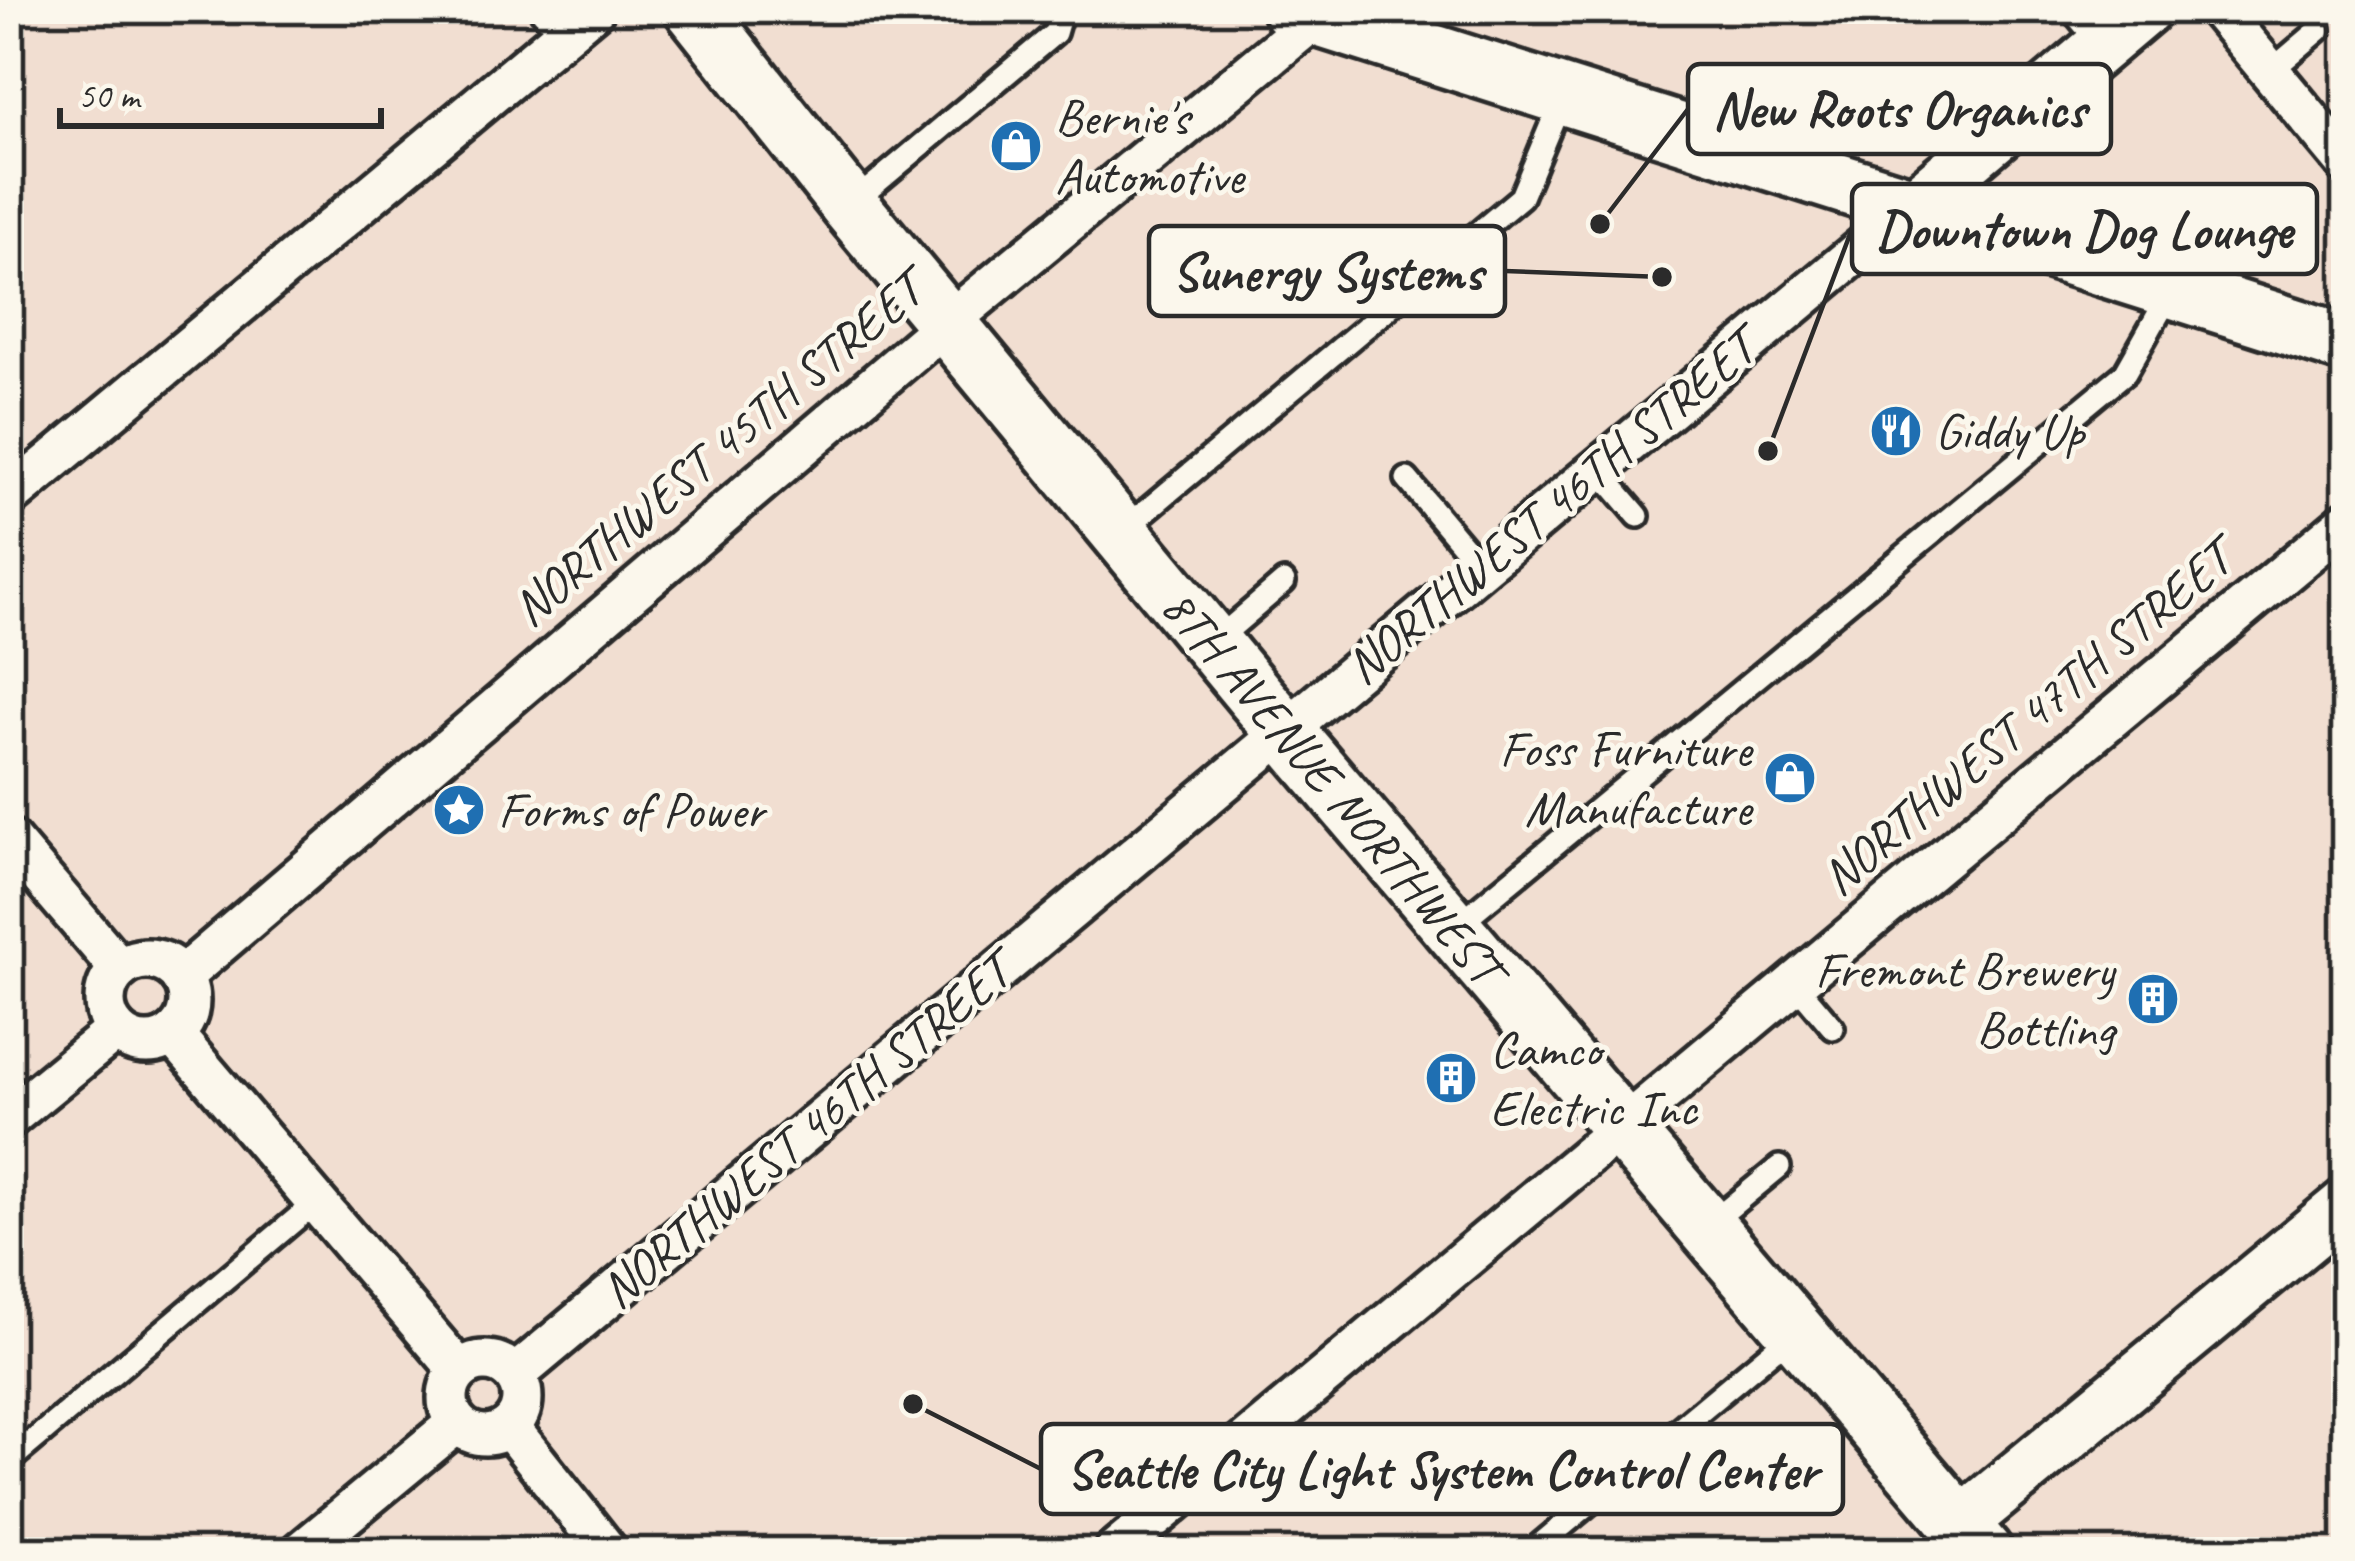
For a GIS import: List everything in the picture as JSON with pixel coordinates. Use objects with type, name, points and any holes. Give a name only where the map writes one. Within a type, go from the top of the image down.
[{"type":"main road","name":"8TH AVENUE NORTHWEST","points":[[694,9],[850,206],[1212,644],[1795,1331],[1960,1543]]},
{"type":"main road","points":[[1312,12],[1910,208],[2346,344]]},
{"type":"street","points":[[9,497],[551,22],[594,9]]},
{"type":"street","name":"NORTHWEST 46TH STREET","points":[[515,1376],[1910,208],[2086,27],[2145,9]]},
{"type":"street","points":[[2218,9],[2346,163]]},
{"type":"street","name":"NORTHWEST 45TH STREET","points":[[181,976],[1312,12]]},
{"type":"street","name":"NORTHWEST 47TH STREET","points":[[1114,1552],[1619,1127],[2342,534]]},
{"type":"street","points":[[9,839],[120,969]]},
{"type":"street","points":[[151,959],[165,962],[181,976],[189,1007],[185,1021],[173,1034],[150,1043],[136,1042],[116,1030],[104,998],[120,969],[151,959]]},
{"type":"street","points":[[9,1118],[116,1030]]},
{"type":"street","points":[[173,1034],[459,1370]]},
{"type":"street","points":[[1960,1543],[2346,1205]]},
{"type":"street","points":[[492,1360],[515,1376],[522,1405],[509,1427],[484,1436],[457,1423],[448,1405],[448,1392],[459,1370],[492,1360]]},
{"type":"street","points":[[301,1552],[457,1423]]},
{"type":"street","points":[[509,1427],[608,1552]]},
{"type":"lane","points":[[850,206],[1055,33],[1062,9]]},
{"type":"lane","points":[[2272,70],[2319,30]]},
{"type":"lane","points":[[1120,532],[1521,197],[1563,96]]},
{"type":"lane","points":[[1452,929],[2125,373],[2173,290]]},
{"type":"lane","points":[[1597,467],[1638,516]]},
{"type":"lane","points":[[1407,479],[1480,566]]},
{"type":"lane","points":[[1212,644],[1284,582]]},
{"type":"lane","points":[[1794,982],[1833,1028]]},
{"type":"lane","points":[[1706,1228],[1779,1167]]},
{"type":"lane","points":[[9,1461],[315,1203]]},
{"type":"lane","points":[[1532,1552],[1795,1331]]},
{"type":"place","name":"Bernie's Automotive","points":[[1016,146]]},
{"type":"place","name":"New Roots Organics","points":[[1600,224]]},
{"type":"place","name":"Sunergy Systems","points":[[1662,277]]},
{"type":"place","name":"Giddy Up","points":[[1896,431]]},
{"type":"place","name":"Downtown Dog Lounge","points":[[1768,451]]},
{"type":"place","name":"Foss Furniture Manufacture","points":[[1790,778]]},
{"type":"place","name":"Forms of Power","points":[[459,810]]},
{"type":"place","name":"Fremont Brewery Bottling","points":[[2153,999]]},
{"type":"place","name":"Camco Electric Inc","points":[[1451,1078]]},
{"type":"place","name":"Seattle City Light System Control Center","points":[[913,1404]]}]
